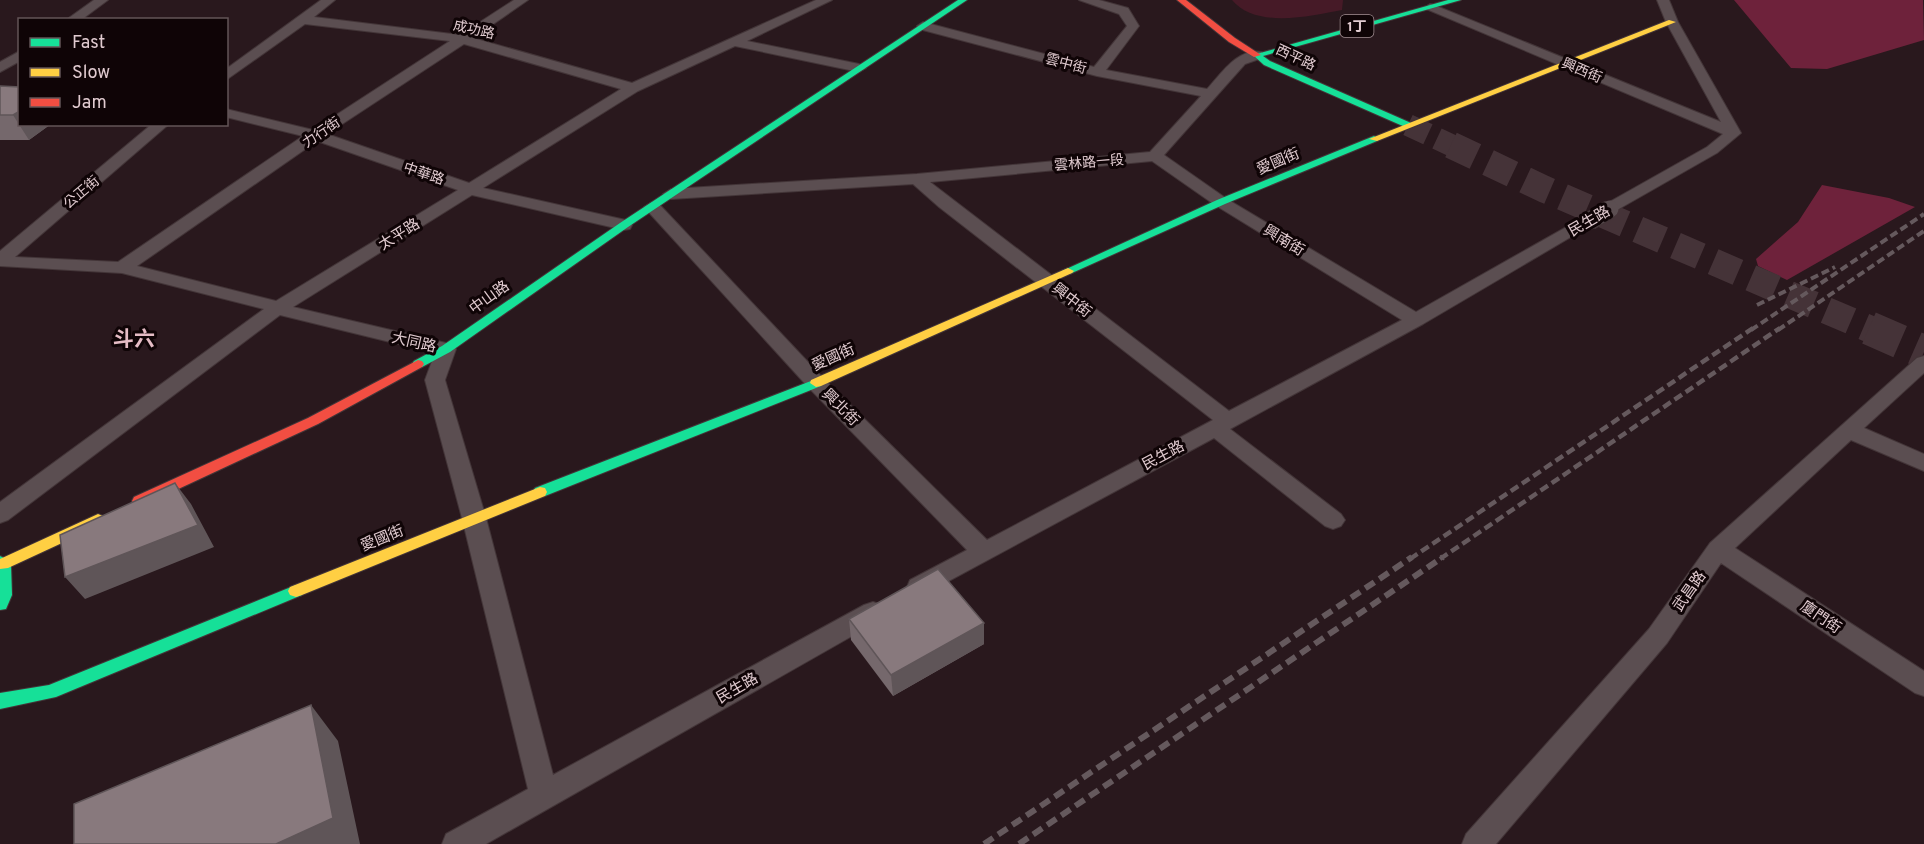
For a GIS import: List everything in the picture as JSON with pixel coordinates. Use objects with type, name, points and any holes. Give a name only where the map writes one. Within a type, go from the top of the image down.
[{"type":"street","points":[[75,18],[102,0]]},
{"type":"street","points":[[228,75],[305,20],[329,0]]},
{"type":"street","name":"力行街","points":[[122,268],[315,135],[522,0]]},
{"type":"street","name":"太平路","points":[[0,514],[278,308],[633,87],[826,0]]},
{"type":"street","name":"中山路","points":[[131,505],[313,420],[446,349],[624,225],[963,0]]},
{"type":"street","points":[[1085,0],[1124,11],[1133,26],[1097,72]]},
{"type":"street","name":"西平路","points":[[1181,0],[1232,40],[1267,63],[1408,125]]},
{"type":"street","name":"1丁","points":[[1257,55],[1457,0]]},
{"type":"street","points":[[1663,0],[1672,22],[1734,133]]},
{"type":"street","name":"興西街","points":[[1430,8],[1734,133]]},
{"type":"street","name":"成功路","points":[[305,20],[462,39],[633,87]]},
{"type":"street","name":"愛國街","points":[[0,700],[50,692],[474,518],[816,383],[1221,202],[1408,125],[1672,22]]},
{"type":"street","name":"雲中街","points":[[923,26],[1097,72],[1211,94]]},
{"type":"street","points":[[734,42],[859,68]]},
{"type":"street","points":[[1155,156],[1240,61],[1257,55]]},
{"type":"street","points":[[0,68],[18,56]]},
{"type":"street","name":"中華路","points":[[228,113],[315,135],[471,189],[624,225]]},
{"type":"street","name":"公正街","points":[[0,260],[160,126]]},
{"type":"street","name":"民生路","points":[[457,844],[897,599],[1416,320],[1712,150],[1734,133]]},
{"type":"street","name":"雲林路一段","points":[[671,194],[917,179],[1155,156]]},
{"type":"street","name":"興南街","points":[[1155,156],[1221,202],[1416,320]]},
{"type":"street","name":"興中街","points":[[917,179],[945,204],[1045,279],[1333,520]]},
{"type":"street","name":"興北街","points":[[652,207],[816,383],[984,552]]},
{"type":"street","name":"大同路","points":[[0,260],[122,268],[446,349],[435,380],[474,518],[544,797]]},
{"type":"street","name":"武昌路","points":[[1477,844],[1658,636],[1718,549],[1921,364]]},
{"type":"street","points":[[1848,430],[1924,463]]},
{"type":"street","points":[[0,604],[4,595],[1,563],[110,515]]},
{"type":"street","name":"廈門街","points":[[1718,549],[1924,686]]},
{"type":"shaded area","points":[[1232,0],[1343,0],[1342,10],[1284,18],[1255,15],[1242,9]]},
{"type":"shaded area","points":[[1734,0],[1923,0],[1924,40],[1827,69],[1791,68]]},
{"type":"shaded area","points":[[1822,185],[1889,198],[1915,207],[1787,280],[1758,266],[1756,259],[1798,222]]},
{"type":"building","points":[[0,86],[18,87],[18,112],[13,115],[0,115]]},
{"type":"building","points":[[175,483],[198,525],[65,577],[60,535]]},
{"type":"building","points":[[938,569],[984,623],[891,675],[849,619]]},
{"type":"building","points":[[311,705],[333,818],[276,844],[74,844],[74,804]]},
{"type":"tunnel","points":[[1408,125],[1455,147]]},
{"type":"tunnel","points":[[1451,145],[1544,189],[1872,330]]},
{"type":"tunnel","points":[[1869,328],[1924,352]]},
{"type":"railway","points":[[1751,330],[1924,214]]},
{"type":"railway","points":[[1778,330],[1924,231]]},
{"type":"railway","points":[[1757,305],[1835,267]]},
{"type":"railway","points":[[1410,559],[1753,328]]},
{"type":"railway","points":[[1440,559],[1780,328]]},
{"type":"railway","points":[[984,844],[1412,557]]},
{"type":"railway","points":[[1019,844],[1443,557]]},
{"type":"traffic: fast","points":[[418,364],[446,349],[624,225],[963,0]]},
{"type":"traffic: fast","points":[[1257,55],[1457,0]]},
{"type":"traffic: fast","points":[[1257,55],[1267,63],[1408,125]]},
{"type":"traffic: fast","points":[[1068,271],[1221,202],[1374,139]]},
{"type":"traffic: fast","points":[[540,492],[816,383]]},
{"type":"traffic: fast","points":[[0,562],[3,564],[4,595],[0,604]]},
{"type":"traffic: fast","points":[[0,701],[50,692],[296,591]]},
{"type":"traffic: slow","points":[[1374,139],[1672,22]]},
{"type":"traffic: slow","points":[[816,383],[1068,271]]},
{"type":"traffic: slow","points":[[296,591],[540,492]]},
{"type":"traffic: slow","points":[[3,564],[98,520]]},
{"type":"traffic: jam","points":[[1181,0],[1232,40],[1257,55]]},
{"type":"traffic: jam","points":[[139,501],[313,421],[418,364]]},
{"type":"district","name":"斗六","points":[[134,339]]}]
